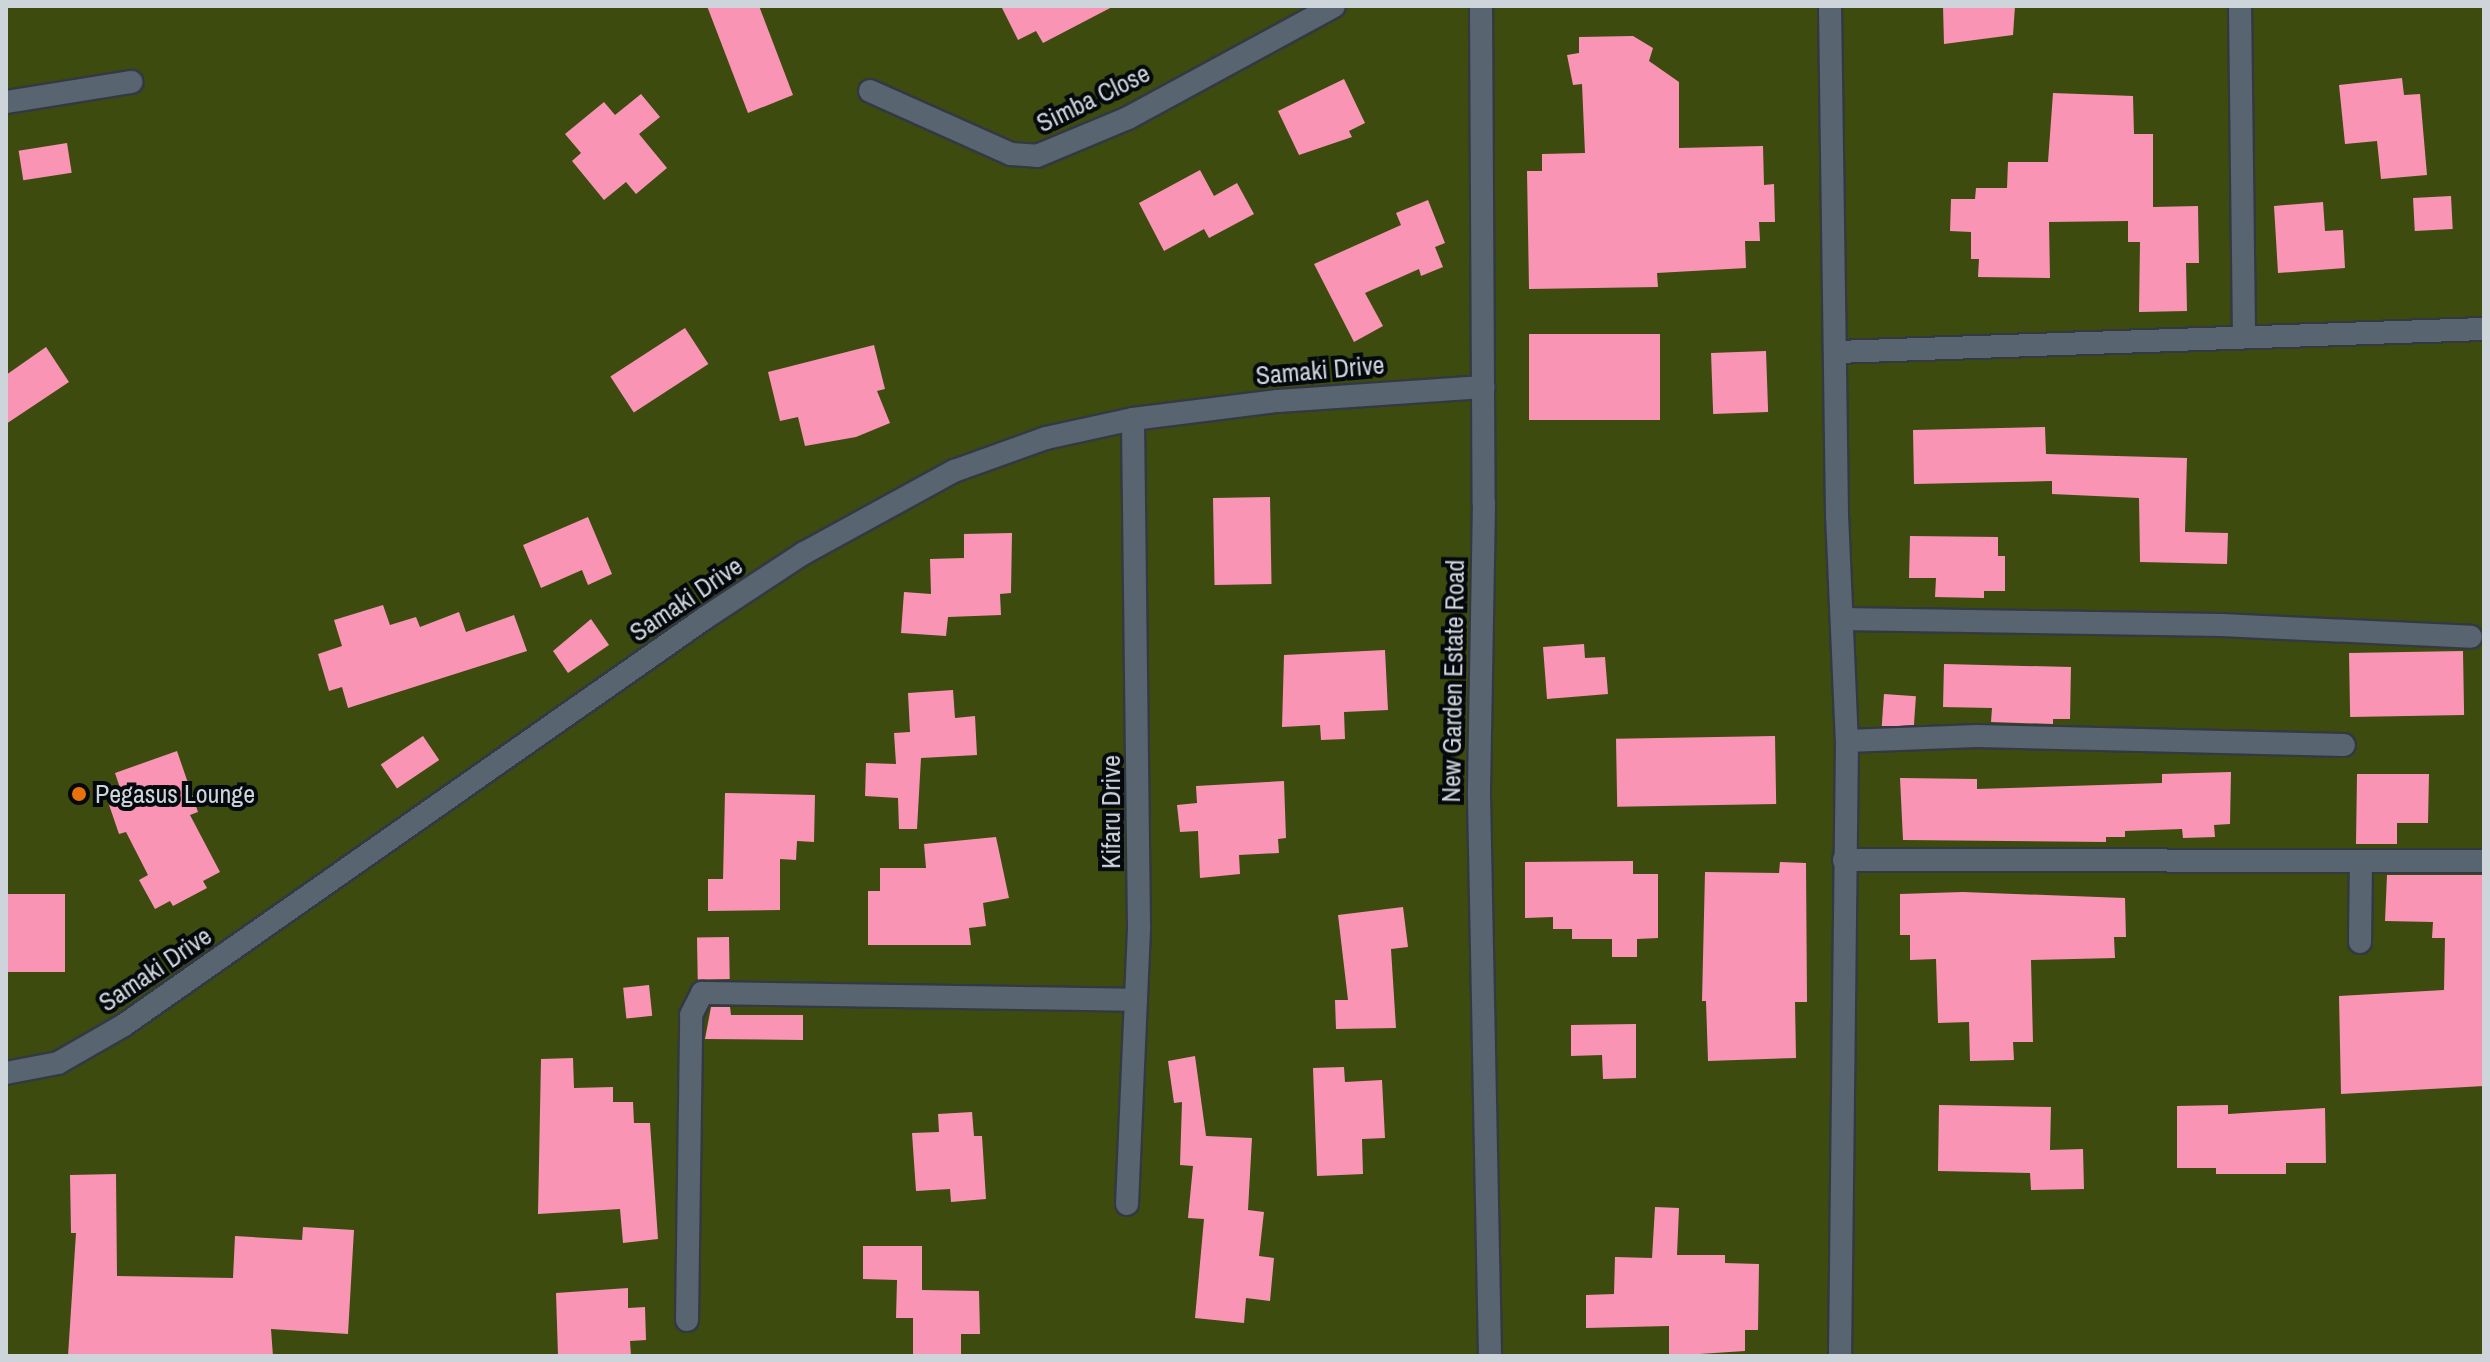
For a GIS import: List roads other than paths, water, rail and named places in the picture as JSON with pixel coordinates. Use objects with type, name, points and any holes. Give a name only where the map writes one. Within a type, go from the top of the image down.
[{"type":"street","name":"Simba Close","points":[[870,91],[1011,154],[1037,156],[1128,118],[1334,6]]},
{"type":"street","name":"New Garden Estate Road","points":[[1481,6],[1484,387],[1479,797],[1490,1356]]},
{"type":"street","points":[[1830,6],[1847,741],[1840,1356]]},
{"type":"street","points":[[2240,6],[2244,337]]},
{"type":"street","points":[[6,102],[131,82]]},
{"type":"street","points":[[1837,352],[2484,329]]},
{"type":"street","name":"Samaki Drive","points":[[6,1073],[58,1063],[124,1025],[804,553],[954,471],[1046,438],[1133,419],[1278,401],[1484,387]]},
{"type":"street","name":"Kifaru Drive","points":[[1127,1204],[1136,1000],[1139,629],[1133,419]]},
{"type":"street","points":[[1842,619],[2221,625],[2471,637]]},
{"type":"street","points":[[1847,741],[1977,736],[2344,745]]},
{"type":"street","points":[[1844,860],[2484,861]]},
{"type":"street","points":[[2360,942],[2361,861]]},
{"type":"street","points":[[687,1320],[691,1015],[702,993],[1136,1000]]},
{"type":"place","name":"Pegasus Lounge","points":[[79,794]]}]
